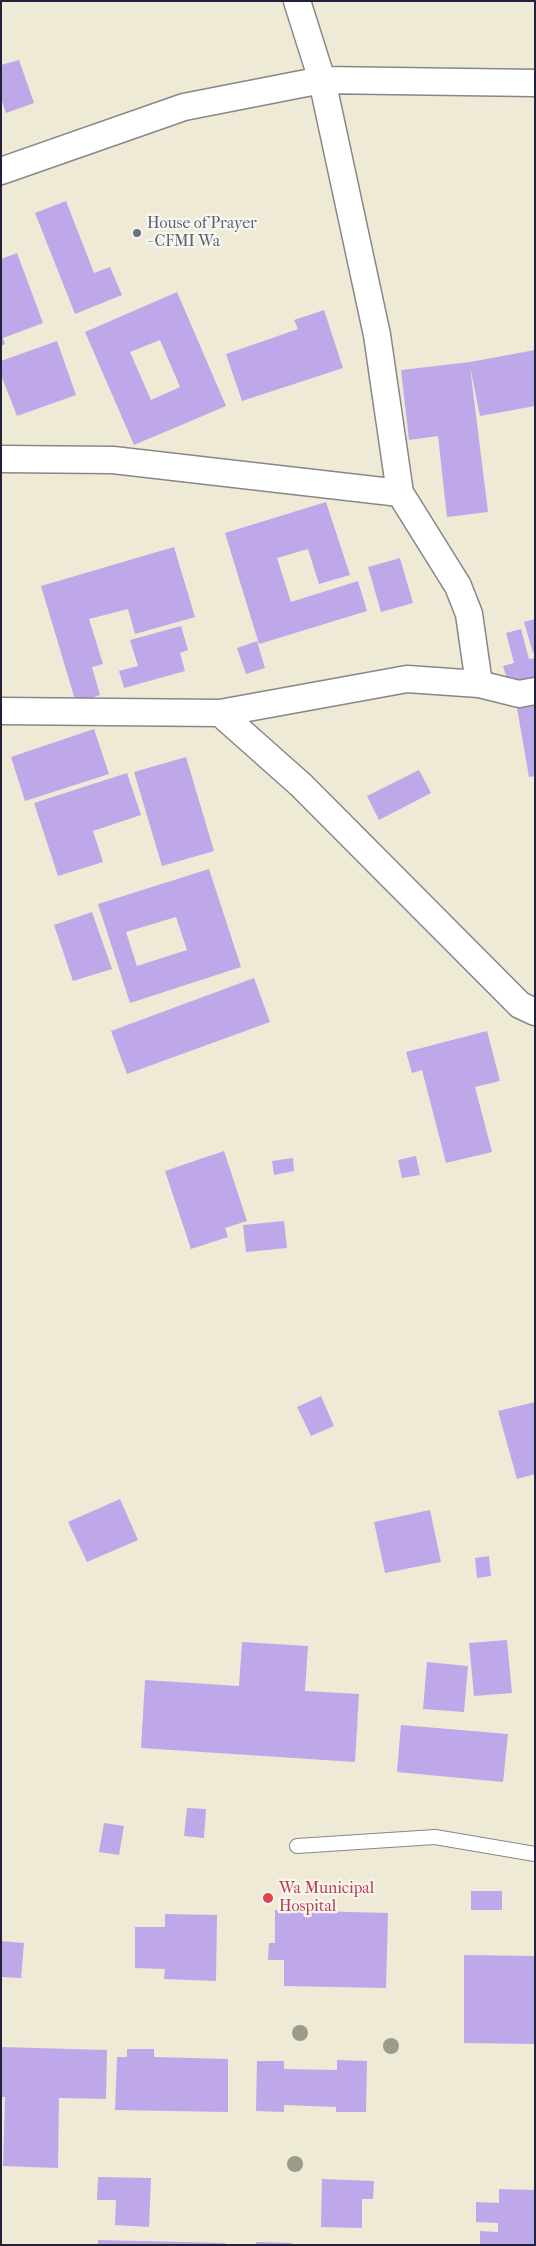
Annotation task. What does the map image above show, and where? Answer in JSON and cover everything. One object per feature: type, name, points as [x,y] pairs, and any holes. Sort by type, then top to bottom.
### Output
[{"type":"street","points":[[297,1],[322,80],[377,336],[400,493],[458,586],[469,614],[479,684]]},
{"type":"street","points":[[1,171],[184,107],[322,80],[535,83]]},
{"type":"street","points":[[1,459],[113,460],[400,493]]},
{"type":"street","points":[[1,711],[220,713],[407,679],[479,684],[520,694],[535,692]]},
{"type":"street","points":[[220,713],[301,785],[520,1005],[535,1012]]},
{"type":"lane","points":[[298,1846],[435,1837],[535,1854]]},
{"type":"building","points":[[19,60],[34,103],[6,113],[1,98],[1,65]]},
{"type":"building","points":[[66,201],[94,273],[110,267],[122,295],[75,314],[35,213]]},
{"type":"building","points":[[17,253],[43,323],[3,338],[5,344],[1,346],[1,259]]},
{"type":"building","points":[[177,292],[226,406],[134,445],[85,332]],"holes":[[[160,340],[180,387],[151,400],[130,352]]]},
{"type":"building","points":[[324,310],[343,368],[242,401],[226,354],[298,329],[294,320]]},
{"type":"building","points":[[57,341],[76,395],[17,416],[1,375],[1,361]]},
{"type":"building","points":[[535,350],[535,406],[480,416],[470,367],[488,512],[447,517],[438,436],[409,440],[401,370],[470,362]]},
{"type":"building","points":[[326,502],[350,575],[319,584],[308,549],[277,558],[291,602],[358,581],[367,611],[259,644],[225,533]]},
{"type":"building","points":[[174,547],[195,617],[135,634],[128,609],[89,619],[103,664],[92,667],[100,695],[76,703],[41,586]]},
{"type":"building","points":[[400,558],[413,603],[381,612],[368,567]]},
{"type":"building","points":[[535,619],[535,652],[533,653],[524,622]]},
{"type":"building","points":[[181,626],[188,650],[180,653],[185,671],[124,688],[119,671],[138,666],[130,640]]},
{"type":"building","points":[[521,629],[529,659],[535,658],[535,677],[509,684],[503,666],[514,663],[506,633]]},
{"type":"building","points":[[257,641],[265,668],[246,674],[237,648]]},
{"type":"building","points":[[535,705],[535,776],[529,777],[517,708]]},
{"type":"building","points":[[94,729],[109,774],[25,801],[11,757]]},
{"type":"building","points":[[186,757],[214,851],[162,866],[134,772]]},
{"type":"building","points":[[419,770],[431,793],[379,820],[367,796]]},
{"type":"building","points":[[127,773],[141,815],[93,831],[103,862],[58,876],[34,803]]},
{"type":"building","points":[[209,869],[241,967],[130,1003],[98,904]],"holes":[[[176,917],[187,950],[137,966],[126,932]]]},
{"type":"building","points":[[92,912],[112,969],[73,981],[54,925]]},
{"type":"building","points":[[254,978],[270,1022],[127,1074],[111,1031]]},
{"type":"building","points":[[487,1031],[500,1081],[475,1087],[492,1152],[446,1163],[422,1070],[412,1073],[406,1052]]},
{"type":"building","points":[[224,1151],[247,1221],[225,1228],[228,1237],[191,1249],[165,1171]]},
{"type":"building","points":[[416,1156],[420,1175],[402,1178],[398,1160]]},
{"type":"building","points":[[293,1158],[294,1171],[274,1175],[272,1161]]},
{"type":"building","points":[[284,1221],[287,1248],[246,1252],[243,1225]]},
{"type":"building","points":[[321,1396],[334,1426],[311,1436],[297,1407]]},
{"type":"building","points":[[535,1402],[535,1474],[517,1479],[498,1411]]},
{"type":"building","points":[[120,1499],[138,1540],[87,1562],[68,1522]]},
{"type":"building","points":[[430,1510],[441,1562],[385,1573],[374,1522]]},
{"type":"building","points":[[489,1556],[491,1576],[477,1578],[475,1558]]},
{"type":"building","points":[[507,1640],[512,1693],[474,1696],[469,1643]]},
{"type":"building","points":[[242,1642],[308,1646],[305,1691],[359,1694],[355,1762],[141,1748],[145,1680],[239,1686]]},
{"type":"building","points":[[427,1662],[468,1666],[464,1712],[423,1709]]},
{"type":"building","points":[[401,1725],[508,1734],[503,1782],[397,1772]]},
{"type":"building","points":[[187,1808],[206,1809],[204,1838],[184,1836]]},
{"type":"building","points":[[104,1823],[124,1826],[119,1855],[99,1852]]},
{"type":"building","points":[[471,1891],[502,1891],[502,1910],[471,1910]]},
{"type":"building","points":[[275,1910],[388,1913],[386,1988],[284,1986],[284,1960],[268,1960],[269,1943],[275,1943]]},
{"type":"building","points":[[165,1914],[217,1915],[216,1981],[164,1979],[165,1969],[135,1968],[135,1927],[165,1927]]},
{"type":"building","points":[[1,1941],[24,1943],[21,1978],[1,1977]]},
{"type":"building","points":[[464,1955],[535,1956],[535,2044],[464,2043]]},
{"type":"building","points":[[1,2047],[107,2050],[106,2099],[59,2098],[58,2168],[3,2166],[5,2097],[1,2097]]},
{"type":"building","points":[[127,2049],[154,2049],[154,2057],[228,2059],[228,2112],[115,2110],[117,2057],[127,2057]]},
{"type":"building","points":[[337,2060],[367,2061],[366,2112],[336,2112],[336,2107],[284,2105],[284,2112],[256,2111],[257,2061],[284,2061],[284,2069],[337,2070]]},
{"type":"building","points":[[98,2177],[151,2178],[149,2227],[115,2225],[116,2200],[97,2200]]},
{"type":"building","points":[[322,2179],[374,2181],[373,2199],[362,2199],[362,2228],[321,2227]]},
{"type":"building","points":[[499,2189],[535,2190],[535,2245],[480,2245],[480,2231],[498,2232],[498,2223],[476,2222],[476,2202],[499,2203]]},
{"type":"building","points":[[98,2240],[225,2243],[225,2245],[98,2245]]},
{"type":"building","points":[[256,2242],[292,2243],[292,2245],[256,2245]]},
{"type":"place","name":"House of Prayer - CFMI Wa","points":[[137,233]]},
{"type":"place","name":"Wa Municipal Hospital","points":[[268,1898]]}]
